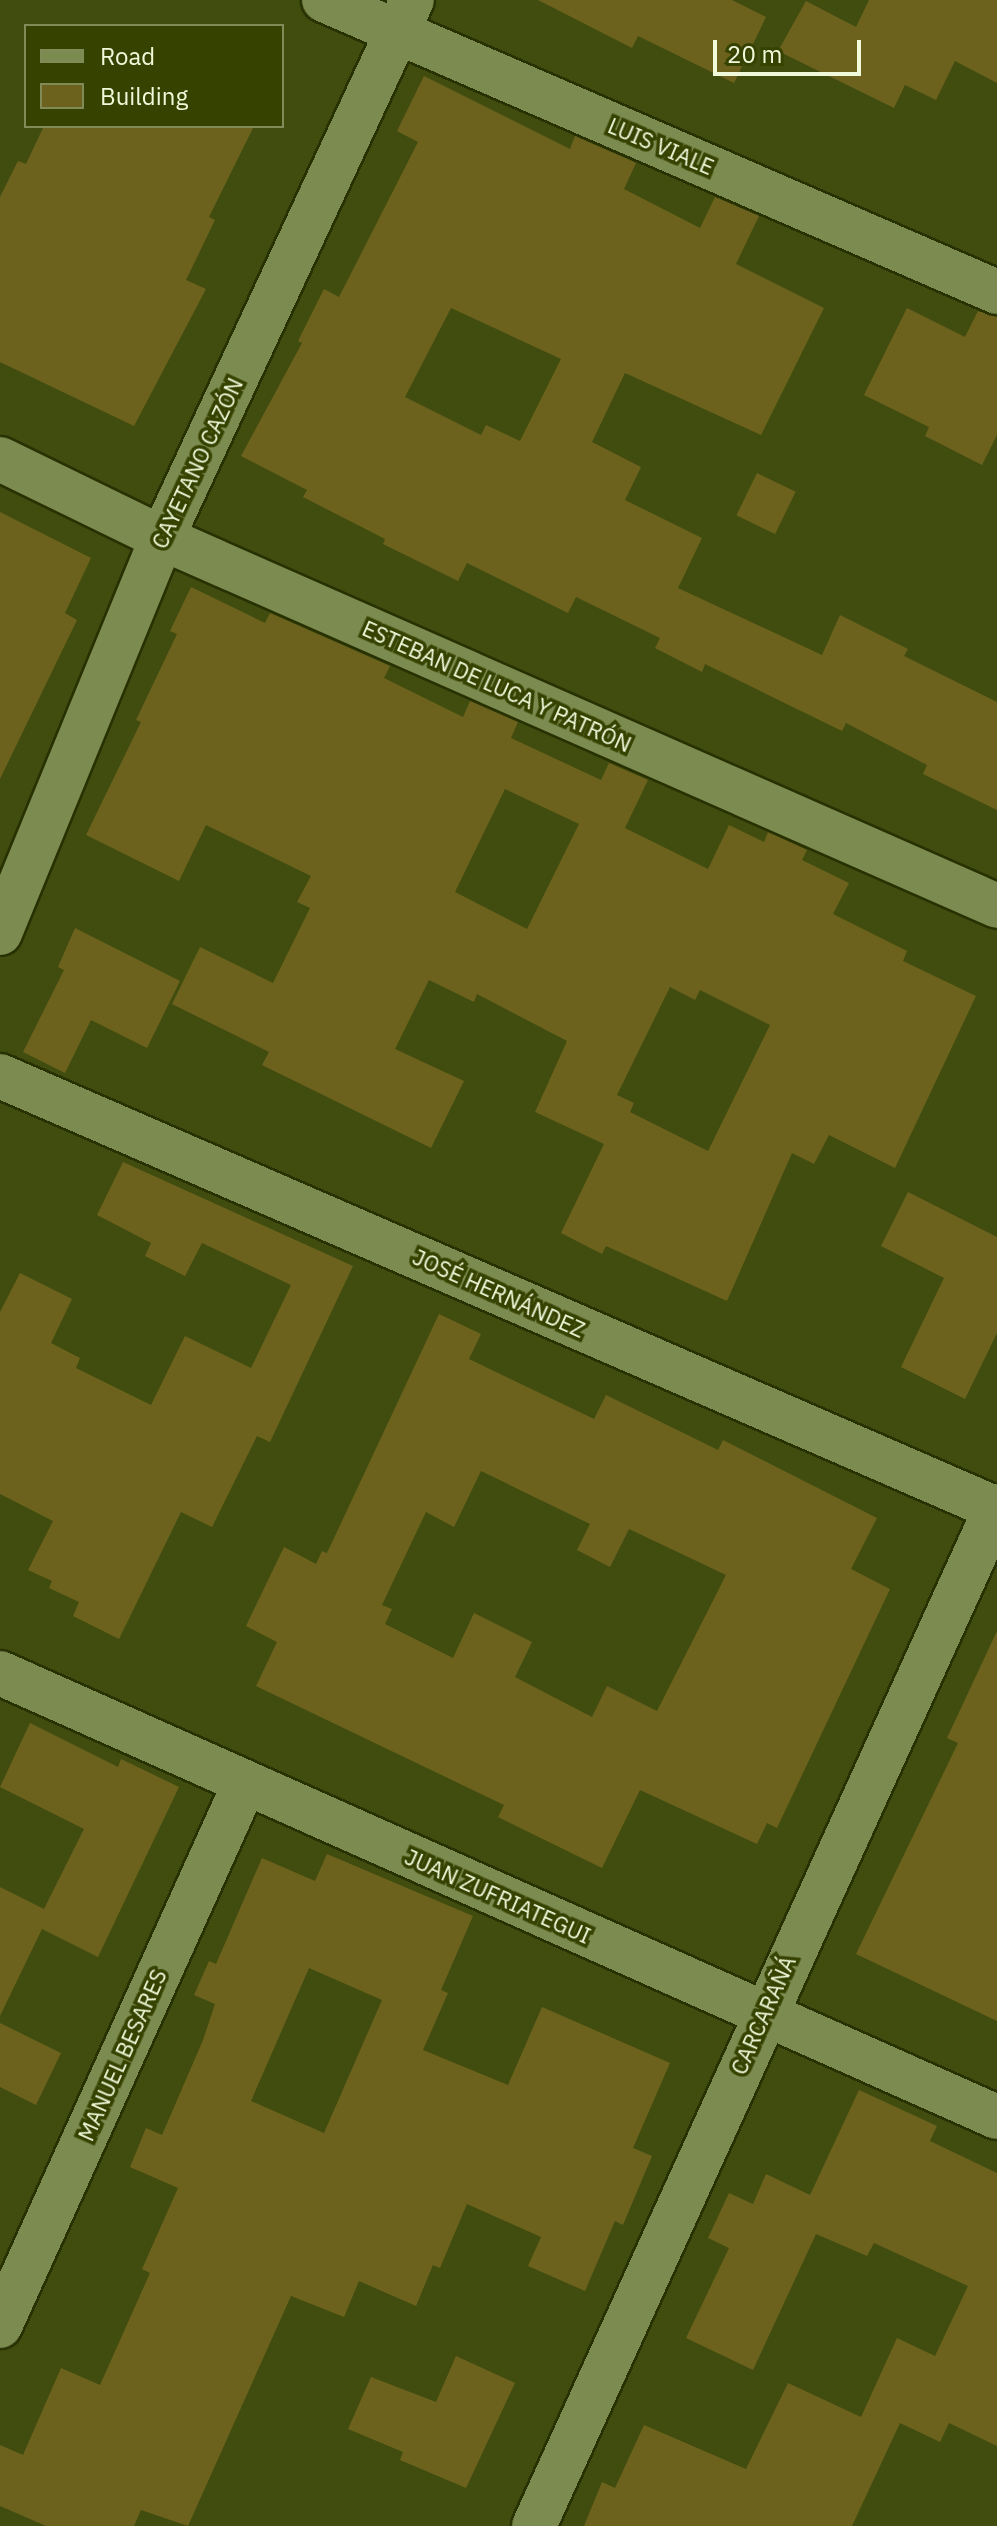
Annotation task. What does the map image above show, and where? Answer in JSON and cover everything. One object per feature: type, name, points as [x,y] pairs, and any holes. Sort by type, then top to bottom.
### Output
[{"type":"street","name":"LUIS VIALE","points":[[324,0],[404,16],[997,292]]},
{"type":"street","name":"CAYETANO CAZÓN","points":[[0,933],[162,538],[404,16]]},
{"type":"street","name":"ESTEBAN DE LUCA Y PATRÓN","points":[[0,459],[162,538],[997,906]]},
{"type":"street","name":"JOSÉ HERNÁNDEZ","points":[[0,1076],[997,1508]]},
{"type":"street","name":"CARCARAÑÁ","points":[[534,2526],[763,2014],[997,1508]]},
{"type":"street","name":"JUAN ZUFRIATEGUI","points":[[0,1673],[997,2117]]},
{"type":"street","name":"MANUEL BESARES","points":[[0,2326],[245,1783]]},
{"type":"building","points":[[538,0],[732,0],[766,17],[734,83],[638,36],[632,48]]},
{"type":"building","points":[[869,0],[997,0],[997,83],[955,61],[936,100],[905,85],[894,108],[778,51],[806,1],[856,27]]},
{"type":"building","points":[[424,76],[570,149],[575,136],[636,163],[624,189],[700,228],[715,197],[759,216],[736,264],[824,308],[761,435],[625,373],[592,442],[641,467],[625,500],[702,538],[678,588],[822,655],[840,615],[908,649],[904,656],[997,702],[997,810],[923,774],[927,765],[846,723],[842,731],[705,664],[702,672],[655,648],[660,638],[576,597],[568,613],[467,563],[458,581],[383,544],[385,539],[303,497],[307,490],[241,456],[302,343],[298,341],[324,289],[339,297],[418,142],[397,131]],"holes":[[[451,308],[561,359],[520,441],[486,425],[481,435],[405,397]]]},
{"type":"building","points":[[43,128],[253,128],[209,217],[215,220],[186,280],[206,289],[134,426],[0,362],[0,197],[18,161],[26,164]]},
{"type":"building","points":[[907,308],[965,337],[978,311],[997,317],[997,435],[982,465],[925,436],[929,427],[864,395]]},
{"type":"building","points":[[757,473],[796,492],[775,534],[736,515]]},
{"type":"building","points":[[0,512],[91,558],[65,613],[77,620],[0,779]]},
{"type":"building","points":[[191,587],[265,623],[270,613],[390,666],[384,678],[463,717],[470,701],[518,722],[511,738],[601,780],[609,763],[648,780],[625,828],[708,869],[729,825],[764,842],[768,832],[807,850],[802,860],[849,883],[833,914],[907,951],[903,961],[976,996],[895,1168],[829,1135],[814,1164],[792,1153],[727,1301],[606,1246],[602,1254],[561,1233],[604,1144],[535,1112],[567,1041],[477,994],[474,1002],[429,980],[395,1049],[464,1081],[431,1148],[262,1065],[269,1052],[172,1004],[200,947],[273,983],[310,908],[297,902],[311,876],[206,825],[179,881],[86,835],[141,722],[136,720],[177,634],[170,631]],"holes":[[[505,789],[579,824],[527,929],[455,892]],[[670,987],[695,1000],[700,990],[770,1025],[708,1151],[630,1112],[634,1103],[617,1095]]]},
{"type":"building","points":[[75,928],[180,981],[147,1048],[91,1020],[65,1073],[23,1052],[64,970],[58,967]]},
{"type":"building","points":[[123,1162],[353,1266],[270,1442],[257,1436],[212,1527],[181,1512],[119,1639],[73,1616],[79,1602],[49,1588],[52,1581],[28,1570],[53,1521],[0,1494],[0,1312],[20,1273],[72,1299],[51,1343],[80,1358],[76,1368],[151,1405],[185,1336],[251,1368],[291,1285],[202,1243],[185,1276],[145,1256],[151,1243],[97,1215]]},
{"type":"building","points":[[908,1192],[997,1237],[997,1333],[965,1399],[901,1367],[944,1278],[881,1246]]},
{"type":"building","points":[[439,1314],[481,1334],[469,1359],[594,1419],[606,1395],[718,1450],[723,1440],[877,1518],[851,1569],[890,1589],[777,1828],[767,1823],[757,1844],[640,1790],[602,1868],[498,1817],[504,1805],[256,1686],[277,1642],[246,1626],[284,1547],[316,1564],[322,1551],[327,1553]],"holes":[[[481,1471],[590,1524],[577,1550],[610,1567],[629,1529],[726,1575],[657,1711],[607,1686],[592,1717],[515,1677],[532,1642],[474,1613],[453,1658],[385,1624],[392,1609],[382,1605],[426,1512],[454,1527]]]},
{"type":"building","points":[[997,1631],[997,2021],[856,1954],[958,1743],[947,1738]]},
{"type":"building","points":[[30,1723],[118,1767],[121,1759],[179,1787],[98,1957],[42,1929],[0,2016],[0,1887],[44,1909],[84,1829],[0,1787]]},
{"type":"building","points":[[327,1854],[473,1916],[441,1990],[448,1993],[423,2050],[508,2085],[542,2007],[670,2063],[633,2148],[652,2156],[623,2225],[615,2221],[585,2291],[528,2266],[541,2237],[467,2204],[440,2268],[433,2265],[416,2306],[359,2281],[344,2317],[291,2296],[188,2526],[141,2510],[134,2526],[46,2526],[0,2506],[0,2445],[23,2455],[61,2368],[100,2385],[150,2273],[142,2269],[178,2188],[130,2167],[146,2128],[162,2135],[203,2040],[215,2004],[194,1995],[209,1961],[216,1964],[262,1858],[315,1881]],"holes":[[[309,1968],[382,2000],[324,2133],[251,2101]]]},
{"type":"building","points":[[0,2023],[61,2053],[36,2105],[0,2087]]},
{"type":"building","points":[[859,2090],[937,2126],[930,2141],[997,2173],[997,2446],[949,2423],[940,2442],[900,2423],[852,2526],[584,2526],[602,2482],[615,2488],[644,2425],[746,2469],[788,2383],[861,2417],[897,2338],[935,2356],[968,2286],[874,2243],[867,2256],[816,2234],[753,2370],[686,2338],[729,2248],[708,2238],[729,2193],[753,2204],[766,2174],[810,2195]]},
{"type":"building","points":[[456,2356],[515,2383],[466,2488],[400,2460],[403,2452],[348,2429],[371,2377],[436,2402]]}]
